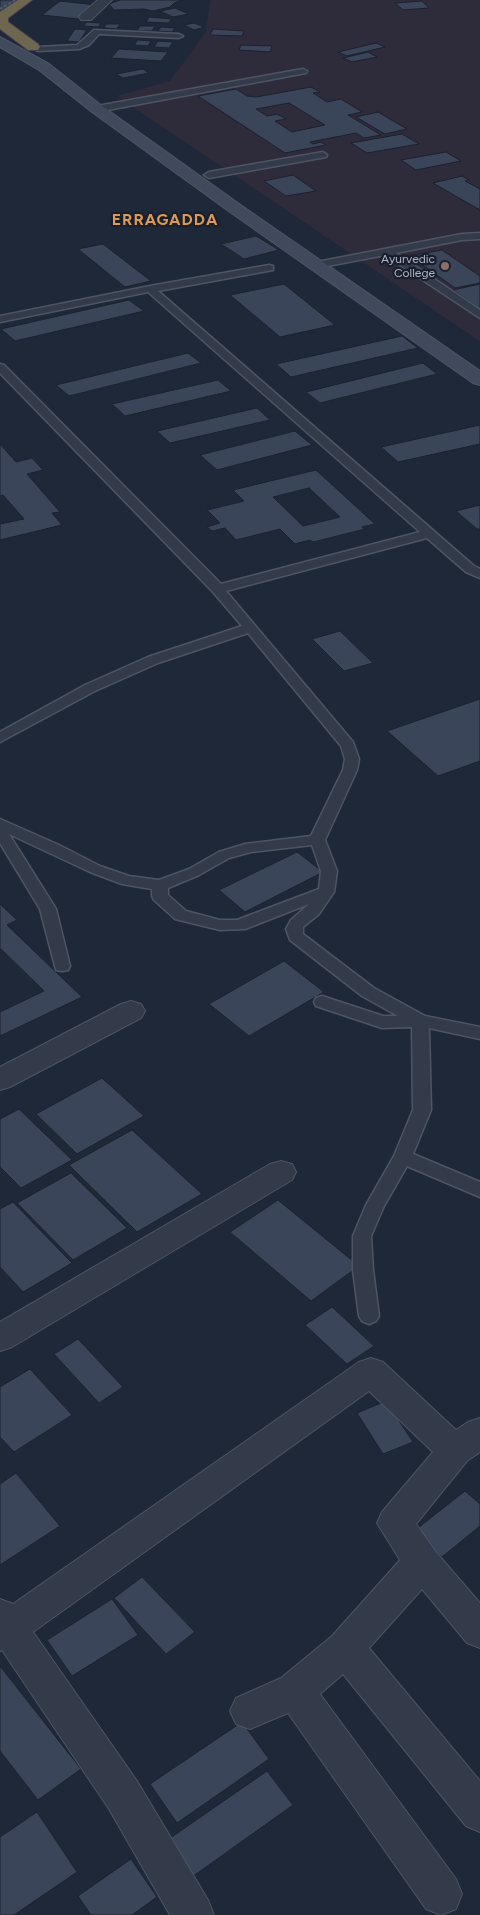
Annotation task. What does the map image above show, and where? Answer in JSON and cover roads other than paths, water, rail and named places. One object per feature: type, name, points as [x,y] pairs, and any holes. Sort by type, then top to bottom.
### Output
[{"type":"highway","points":[[1,21],[26,0]]},
{"type":"highway","points":[[0,49],[33,51]]},
{"type":"main road","points":[[1,21],[97,109],[236,209],[480,379]]},
{"type":"main road","points":[[0,41],[58,61],[114,106],[249,205],[440,332]]},
{"type":"street","points":[[86,17],[106,0]]},
{"type":"street","points":[[0,1080],[131,1010]]},
{"type":"street","points":[[0,1338],[281,1172]]},
{"type":"street","points":[[193,1915],[122,1796],[3,1626],[371,1372],[467,1442],[395,1523],[422,1562],[480,1631]]},
{"type":"street","points":[[250,1711],[295,1691],[345,1648],[422,1562]]},
{"type":"street","points":[[345,1648],[480,1812]]},
{"type":"street","points":[[295,1691],[441,1894]]},
{"type":"lane","points":[[33,51],[79,47],[97,32],[179,36]]},
{"type":"lane","points":[[97,109],[303,71]]},
{"type":"lane","points":[[209,175],[323,155]]},
{"type":"lane","points":[[317,265],[462,237],[480,236]]},
{"type":"lane","points":[[388,252],[480,315]]},
{"type":"lane","points":[[0,319],[150,288],[269,268]]},
{"type":"lane","points":[[150,288],[470,568],[480,574]]},
{"type":"lane","points":[[0,367],[218,589],[348,745],[352,759],[350,770],[317,840],[329,871],[326,892],[313,910],[294,929],[296,936],[368,992],[420,1021]]},
{"type":"lane","points":[[218,589],[430,533]]},
{"type":"lane","points":[[0,738],[99,684],[153,660],[250,628]]},
{"type":"lane","points":[[0,824],[95,869],[127,881],[160,884],[194,872],[224,855],[250,847],[317,840]]},
{"type":"lane","points":[[0,831],[48,909],[62,966]]},
{"type":"lane","points":[[160,884],[160,896],[168,906],[181,915],[220,926],[239,925],[326,892]]},
{"type":"lane","points":[[322,1002],[382,1022],[420,1021],[480,1033]]},
{"type":"lane","points":[[369,1316],[363,1270],[362,1236],[375,1205],[404,1158],[422,1110],[420,1021]]},
{"type":"lane","points":[[404,1158],[480,1190]]},
{"type":"railway","points":[[0,9],[15,0]]},
{"type":"place","name":"Ayurvedic College","points":[[445,266]]},
{"type":"district","name":"ERRAGADDA","points":[[165,220]]}]
